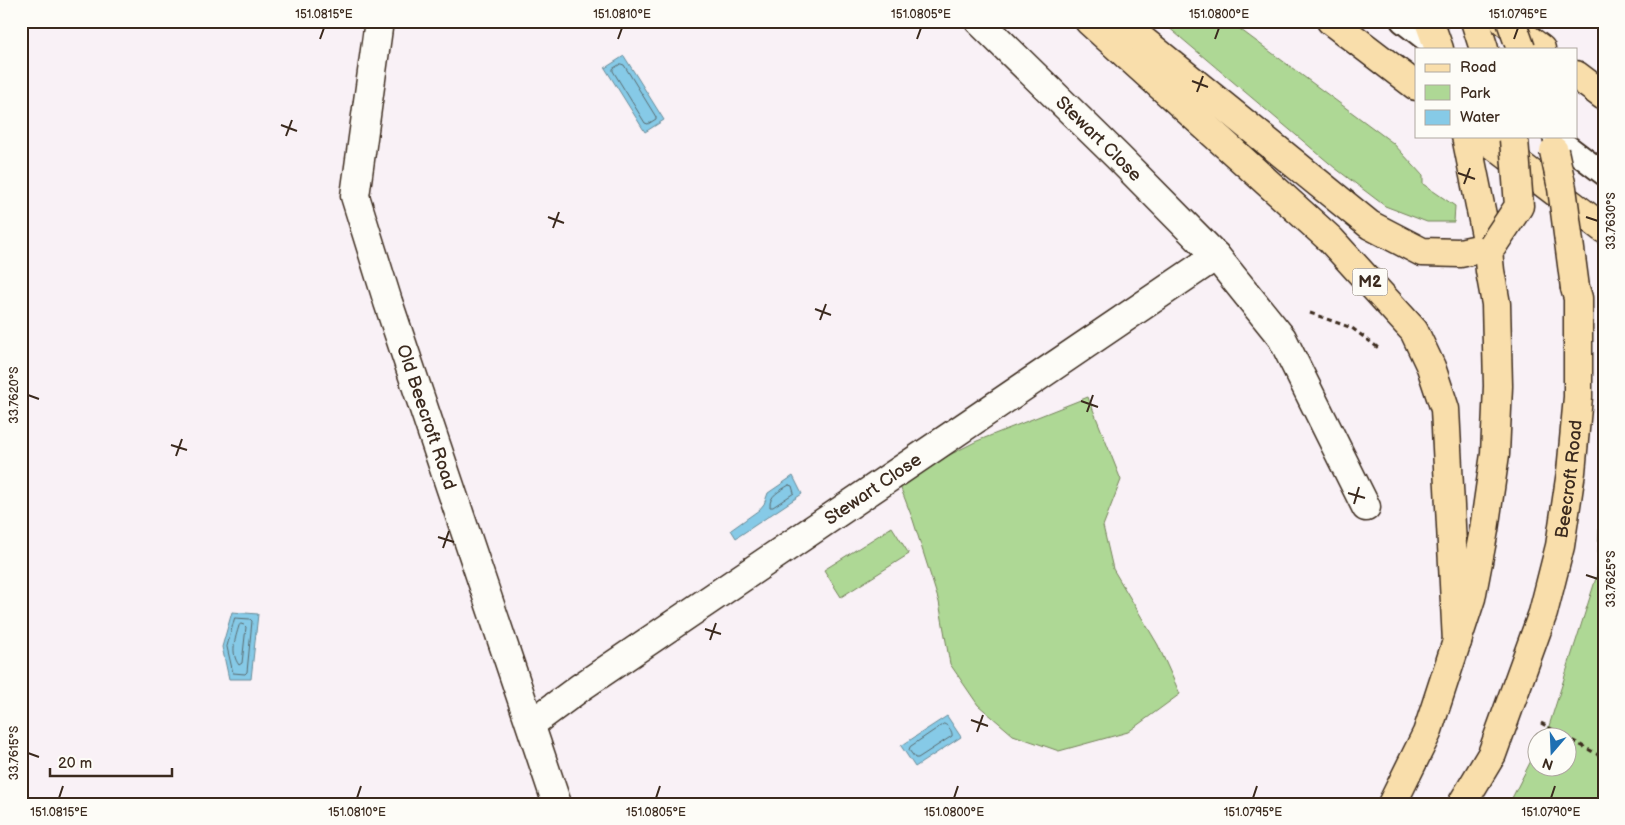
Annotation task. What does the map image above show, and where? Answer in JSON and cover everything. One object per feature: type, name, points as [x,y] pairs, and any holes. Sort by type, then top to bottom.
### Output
[{"type":"main road","name":"M2","points":[[1090,21],[1331,240],[1414,331],[1431,367],[1445,409],[1457,642]]},
{"type":"main road","points":[[1119,21],[1370,225],[1422,252],[1460,253],[1490,244],[1519,206],[1513,138]]},
{"type":"main road","points":[[1331,21],[1415,85]]},
{"type":"main road","points":[[1429,21],[1439,48]]},
{"type":"main road","points":[[1475,21],[1484,48]]},
{"type":"main road","points":[[1504,21],[1540,48]]},
{"type":"main road","points":[[1511,21],[1521,48]]},
{"type":"main road","points":[[1578,76],[1604,96]]},
{"type":"main road","points":[[1392,804],[1427,733],[1471,598],[1484,530],[1495,454],[1498,386],[1496,304],[1490,270],[1490,244],[1466,138]]},
{"type":"main road","points":[[1485,138],[1604,229]]},
{"type":"main road","name":"Beecroft Road","points":[[1462,804],[1492,754],[1543,613],[1560,546],[1572,472],[1578,397],[1578,298],[1575,288],[1562,188],[1552,138]]},
{"type":"street","name":"Old Beecroft Road","points":[[379,21],[355,196],[391,311],[557,804]]},
{"type":"street","name":"Stewart Close","points":[[980,21],[1216,256],[1282,338],[1366,507]]},
{"type":"street","name":"Stewart Close","points":[[531,724],[581,687],[1216,256]]},
{"type":"lane","points":[[1402,21],[1438,48]]},
{"type":"lane","points":[[1555,138],[1604,174]]},
{"type":"path","points":[[1306,312],[1352,328],[1387,355]]},
{"type":"path","points":[[1536,720],[1604,758]]},
{"type":"green space","points":[[1161,21],[1229,21],[1393,143],[1423,176],[1423,184],[1455,206],[1454,222],[1427,222],[1385,206],[1335,168]]},
{"type":"green space","points":[[1088,397],[1121,480],[1103,526],[1113,569],[1158,645],[1180,694],[1128,732],[1059,751],[1013,735],[978,705],[950,664],[939,602],[913,520],[898,481],[977,441]]},
{"type":"green space","points":[[1604,427],[1604,804],[1509,804],[1528,767],[1528,778],[1578,778],[1578,728],[1548,728],[1597,575]]},
{"type":"green space","points":[[892,527],[909,554],[841,597],[824,570]]},
{"type":"water","points":[[624,56],[664,120],[645,132],[605,68]]},
{"type":"water","points":[[793,476],[802,494],[736,538],[731,530],[759,510],[764,504],[768,493]]},
{"type":"water","points":[[232,612],[258,614],[251,679],[229,679],[222,647]]},
{"type":"water","points":[[947,716],[961,737],[915,767],[901,746]]}]
